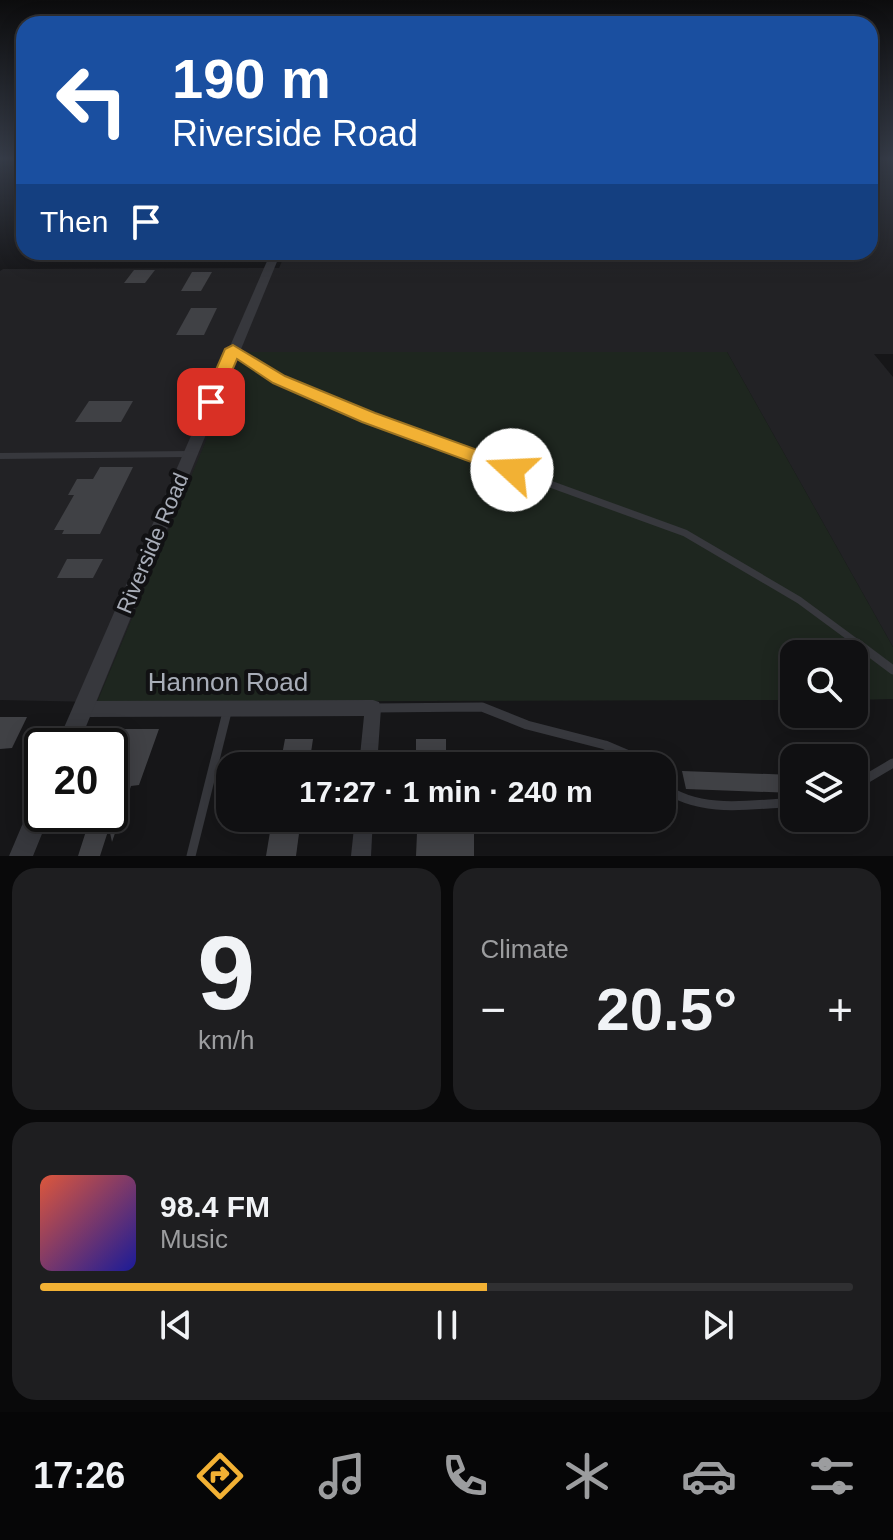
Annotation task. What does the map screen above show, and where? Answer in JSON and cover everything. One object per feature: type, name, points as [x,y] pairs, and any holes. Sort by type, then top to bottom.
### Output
[{"type":"street","name":"Riverside Road","points":[[74,728],[272,260]]},
{"type":"street","name":"Hannon Road","points":[[82,709],[373,708]]},
{"type":"street","points":[[369,752],[373,708]]},
{"type":"street","points":[[21,856],[31,832]]},
{"type":"street","points":[[361,856],[363,832]]},
{"type":"lane","points":[[233,349],[279,379],[368,418],[685,533],[799,600],[893,670]]},
{"type":"lane","points":[[0,456],[189,454]]},
{"type":"lane","points":[[373,708],[482,707],[527,725],[622,752]]},
{"type":"lane","points":[[191,856],[228,708]]},
{"type":"lane","points":[[868,778],[893,763]]},
{"type":"lane","points":[[676,794],[710,805],[780,802]]},
{"type":"shaded area","points":[[878,198],[893,198],[893,354],[874,354],[893,377],[893,647],[727,352],[244,352],[97,702],[0,700],[0,271],[279,268],[282,260],[878,260]]},
{"type":"shaded area","points":[[243,352],[727,352],[893,647],[893,699],[868,700],[868,640],[780,640],[780,700],[97,702]]},
{"type":"building","points":[[134,270],[155,270],[145,283],[124,283]]},
{"type":"building","points":[[192,272],[212,272],[201,291],[181,291]]},
{"type":"building","points":[[191,308],[217,308],[204,335],[176,335]]},
{"type":"building","points":[[89,401],[133,401],[121,422],[75,422]]},
{"type":"building","points":[[100,467],[133,467],[100,534],[62,534],[64,530],[54,530],[74,495],[68,495],[77,479],[93,479]]},
{"type":"building","points":[[67,559],[103,559],[93,578],[57,578]]},
{"type":"building","points":[[0,717],[27,717],[12,748],[0,749]]},
{"type":"building","points":[[128,729],[159,729],[139,785],[131,786],[128,795]]},
{"type":"building","points":[[285,739],[313,739],[311,752],[283,752]]},
{"type":"building","points":[[416,739],[446,739],[446,752],[416,752]]},
{"type":"building","points":[[682,771],[780,774],[780,792],[686,789]]},
{"type":"building","points":[[86,832],[108,832],[100,856],[78,856]]},
{"type":"building","points":[[270,832],[299,832],[296,856],[266,856]]},
{"type":"building","points":[[417,833],[474,834],[474,856],[416,856]]},
{"type":"route","points":[[211,402],[233,349],[279,379],[368,418],[512,470]]}]
